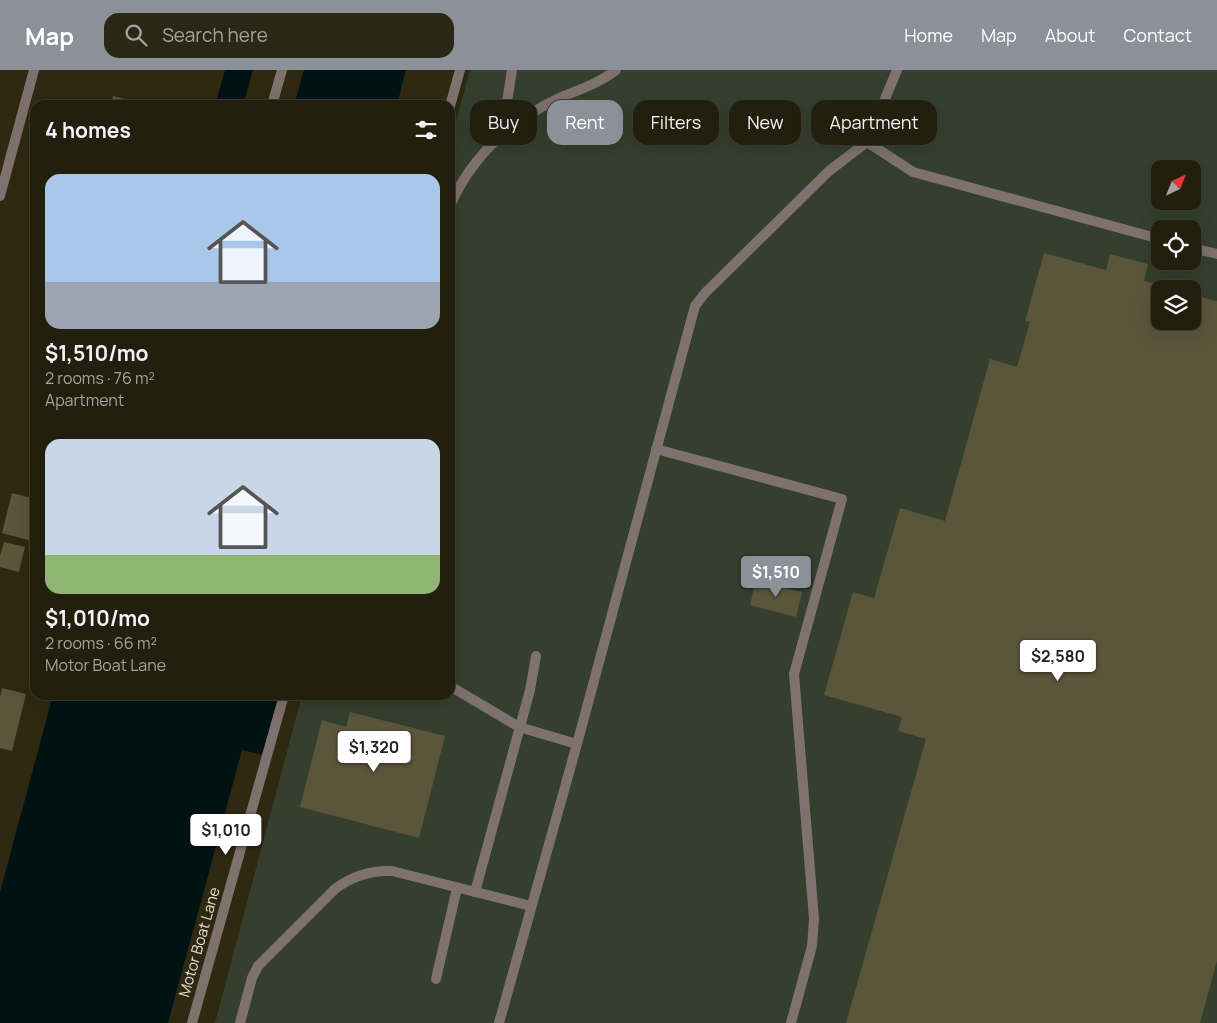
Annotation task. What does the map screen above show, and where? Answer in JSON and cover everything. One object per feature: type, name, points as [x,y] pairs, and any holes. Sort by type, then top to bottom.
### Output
[{"type":"street","points":[[0,196],[34,70]]},
{"type":"street","points":[[273,100],[282,70]]},
{"type":"street","points":[[452,100],[460,70]]},
{"type":"street","points":[[507,100],[512,70]]},
{"type":"street","points":[[537,110],[592,85],[616,70]]},
{"type":"street","points":[[885,100],[897,70]]},
{"type":"street","points":[[455,197],[467,174],[492,145]]},
{"type":"street","points":[[499,1023],[577,744],[695,306],[705,293],[829,171],[864,145]]},
{"type":"street","points":[[873,145],[914,172],[1151,237]]},
{"type":"street","points":[[1201,250],[1217,254]]},
{"type":"street","points":[[656,449],[842,499],[794,674],[814,934],[791,1023]]},
{"type":"street","points":[[475,892],[530,690],[536,656]]},
{"type":"street","points":[[455,689],[519,727],[577,744]]},
{"type":"street","name":"Motor Boat Lane","points":[[192,1023],[283,700]]},
{"type":"street","points":[[240,1023],[252,978],[258,966],[335,889],[345,881],[362,874],[380,870],[392,871],[531,906]]},
{"type":"street","points":[[436,979],[457,888]]},
{"type":"green space","points":[[470,70],[1217,70],[1217,1023],[215,1023],[301,700],[455,700],[455,126]]},
{"type":"shaded area","points":[[225,70],[253,70],[244,100],[216,100]]},
{"type":"shaded area","points":[[304,70],[406,70],[398,100],[295,100]]},
{"type":"shaded area","points":[[52,700],[279,700],[264,755],[242,750],[168,1023],[0,1023],[0,892]]},
{"type":"building","points":[[113,96],[129,100],[112,100]]},
{"type":"building","points":[[1044,253],[1106,270],[1110,254],[1148,264],[1144,281],[1151,283],[1151,330],[1201,330],[1201,297],[1217,301],[1217,961],[1200,1023],[846,1023],[926,739],[898,731],[902,717],[824,695],[853,592],[874,598],[900,508],[945,521],[990,359],[1017,367],[1030,322],[1025,321]]},
{"type":"building","points":[[12,493],[30,498],[30,541],[2,533]]},
{"type":"building","points":[[4,542],[25,547],[19,572],[0,567],[0,556]]},
{"type":"building","points":[[756,580],[802,592],[796,617],[750,605]]},
{"type":"building","points":[[2,688],[26,694],[12,751],[0,748],[0,697]]},
{"type":"building","points":[[350,712],[445,736],[419,838],[300,807],[322,720],[346,727]]}]
